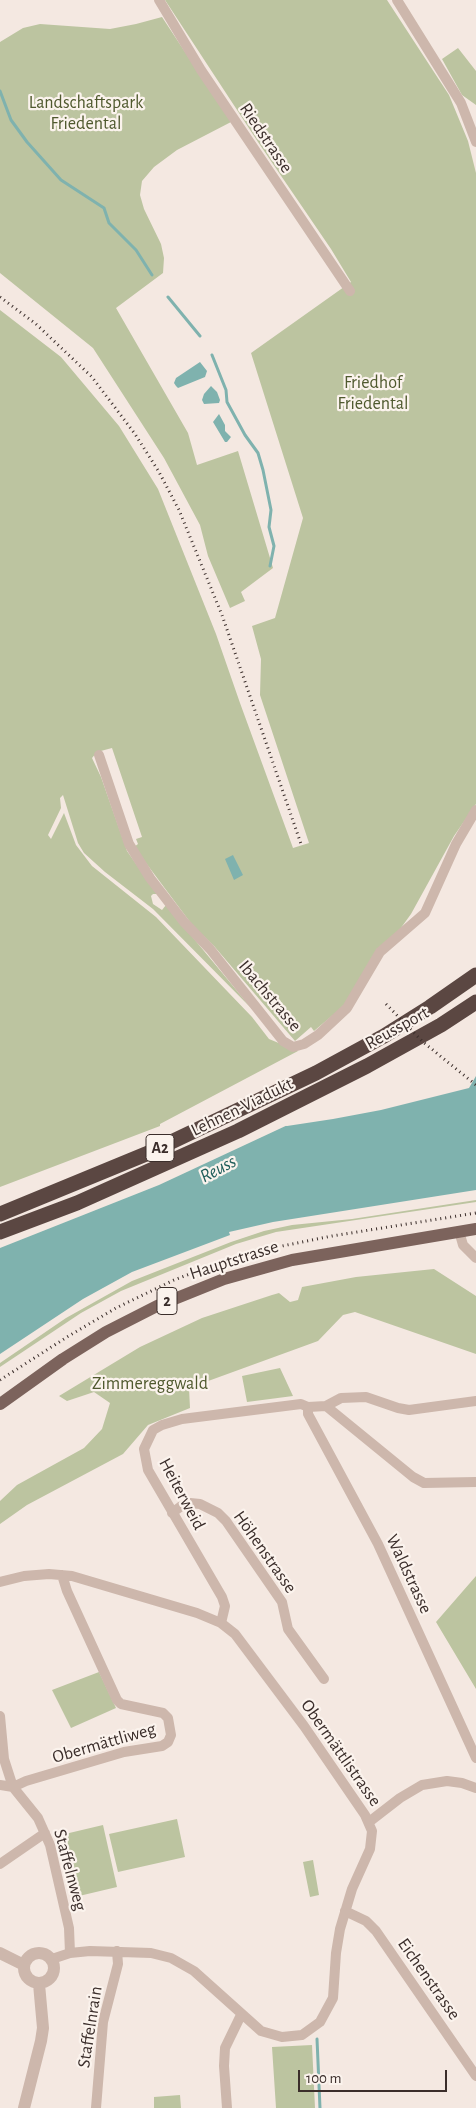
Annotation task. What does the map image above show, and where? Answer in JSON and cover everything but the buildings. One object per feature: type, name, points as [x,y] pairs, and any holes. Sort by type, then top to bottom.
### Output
[{"type":"highway","name":"A2","points":[[0,1214],[138,1158],[219,1121],[324,1069],[430,1008],[476,975]]},
{"type":"highway","name":"Reussport","points":[[334,1083],[441,1025],[476,1002]]},
{"type":"highway","name":"Lehnen-Viadukt","points":[[0,1232],[77,1203],[152,1171],[334,1083]]},
{"type":"main road","name":"Hauptstrasse","points":[[0,1404],[63,1359],[106,1332],[157,1306],[204,1286],[244,1272],[292,1260],[476,1229]]},
{"type":"street","name":"Riedstrasse","points":[[159,0],[201,70],[350,291]]},
{"type":"street","points":[[397,0],[461,104],[476,142]]},
{"type":"street","name":"Ibachstrasse","points":[[100,755],[129,844],[150,878],[278,1036],[286,1044],[293,1047],[304,1044],[318,1035],[347,1008],[380,952],[425,912],[456,844],[476,810]]},
{"type":"street","points":[[459,1231],[462,1245],[476,1258]]},
{"type":"street","name":"Heiterweid","points":[[221,1623],[225,1606],[222,1597],[148,1470],[144,1456],[146,1442],[153,1430],[182,1419],[301,1404],[326,1406],[341,1398],[366,1397],[410,1410],[476,1401]]},
{"type":"street","name":"Waldstrasse","points":[[308,1406],[308,1414],[378,1544],[476,1758]]},
{"type":"street","points":[[326,1406],[413,1477],[424,1483],[476,1482]]},
{"type":"street","name":"Höhenstrasse","points":[[172,1513],[190,1503],[200,1504],[218,1513],[226,1520],[282,1602],[285,1608],[288,1629],[324,1679]]},
{"type":"street","name":"Obermättlistrasse","points":[[0,1582],[24,1576],[62,1575],[88,1580],[205,1616],[221,1623],[236,1634],[304,1726],[369,1822],[372,1831],[370,1849],[352,1888],[345,1911],[336,1953],[333,1998],[320,2022],[302,2035],[282,2038],[262,2031],[241,2015],[194,1971],[172,1958],[151,1953],[90,1951],[70,1953],[52,1959]]},
{"type":"street","name":"Obermättliweg","points":[[13,1787],[26,1781],[124,1752],[162,1746],[168,1742],[171,1735],[168,1718],[163,1713],[121,1704],[117,1700],[67,1591],[62,1575]]},
{"type":"street","name":"Staffelnweg","points":[[0,1716],[4,1759],[13,1787],[29,1806],[50,1845],[70,1928],[70,1953]]},
{"type":"street","points":[[369,1822],[400,1798],[422,1785],[447,1781],[462,1783],[476,1788]]},
{"type":"street","points":[[0,1785],[13,1787]]},
{"type":"street","points":[[0,1864],[45,1833]]},
{"type":"street","name":"Eichenstrasse","points":[[345,1911],[366,1921],[376,1932],[476,2076]]},
{"type":"street","name":"Staffelnrain","points":[[96,2108],[103,2022],[118,1964],[117,1951]]},
{"type":"street","points":[[0,1953],[24,1964]]},
{"type":"street","points":[[36,1953],[47,1955],[52,1959],[54,1964],[53,1976],[45,1983],[33,1983],[25,1976],[24,1964],[31,1955],[36,1953]]},
{"type":"street","points":[[24,2108],[43,2028],[39,1984]]},
{"type":"street","points":[[227,2108],[224,2066],[225,2048],[241,2015]]},
{"type":"green space","name":"Friedhof Friedental","points":[[165,0],[387,0],[449,95],[468,141],[476,173],[476,804],[454,836],[411,914],[346,1004],[314,1031],[311,1027],[295,1041],[214,946],[193,926],[134,847],[138,844],[136,839],[142,837],[112,748],[97,752],[92,758],[101,777],[127,851],[157,894],[151,896],[153,904],[162,910],[166,905],[252,1009],[153,909],[105,872],[84,853],[78,843],[63,795],[60,798],[61,808],[48,835],[51,839],[64,813],[76,845],[92,866],[156,917],[252,1017],[269,1039],[298,1051],[160,1124],[160,1126],[0,1187],[0,310],[61,357],[119,426],[158,489],[216,634],[293,848],[309,843],[260,695],[261,659],[252,626],[275,618],[303,518],[251,353],[351,282]]},
{"type":"green space","name":"Landschaftspark Friedental","points":[[162,17],[231,122],[177,150],[154,167],[142,181],[140,195],[144,209],[161,244],[164,258],[163,273],[116,308],[188,433],[197,465],[238,451],[273,568],[241,592],[245,601],[230,608],[208,556],[200,525],[164,458],[93,348],[0,273],[0,42],[23,28],[40,24],[110,29]]},
{"type":"green space","points":[[458,48],[476,71],[476,105],[462,95],[442,59]]},
{"type":"green space","points":[[476,1200],[476,1202],[276,1232],[236,1244],[121,1291],[81,1313],[0,1367],[0,1363],[66,1318],[132,1281],[231,1242],[264,1231],[292,1225],[352,1219]]},
{"type":"green space","name":"Zimmereggwald","points":[[434,1269],[476,1296],[476,1354],[355,1312],[343,1315],[318,1341],[189,1388],[190,1408],[148,1425],[123,1454],[27,1505],[0,1524],[0,1501],[17,1485],[84,1448],[102,1429],[110,1403],[94,1392],[67,1401],[59,1396],[140,1347],[202,1318],[279,1293],[290,1302],[298,1300],[302,1287],[356,1277]]},
{"type":"green space","points":[[280,1368],[293,1396],[247,1402],[242,1376]]},
{"type":"green space","points":[[476,1576],[476,1689],[436,1622]]},
{"type":"green space","points":[[99,1672],[116,1708],[71,1728],[52,1690]]},
{"type":"green space","points":[[177,1819],[185,1857],[118,1872],[109,1834]]},
{"type":"green space","points":[[103,1825],[117,1887],[79,1896],[65,1834]]},
{"type":"green space","points":[[313,1860],[319,1895],[310,1897],[303,1862]]},
{"type":"green space","points":[[312,2045],[315,2108],[276,2108],[272,2047]]},
{"type":"green space","points":[[180,2095],[181,2108],[154,2108],[154,2097]]},
{"type":"water","points":[[200,362],[207,371],[205,377],[178,388],[174,383],[176,378]]},
{"type":"water","points":[[211,386],[217,392],[220,400],[219,403],[204,404],[202,400],[204,394]]},
{"type":"water","points":[[219,414],[225,425],[225,431],[231,437],[227,442],[225,442],[213,422]]},
{"type":"water","points":[[233,855],[243,875],[234,880],[225,859]]},
{"type":"water","name":"Reuss","points":[[476,1076],[476,1190],[273,1222],[229,1232],[230,1235],[132,1272],[83,1299],[0,1354],[0,1213],[247,1118],[287,1126],[333,1119],[381,1110],[469,1088]]},
{"type":"pier","points":[[247,1115],[287,1124],[292,1123],[159,1185],[0,1248],[0,1211],[113,1158]]},
{"type":"waterway","points":[[0,91],[11,120],[27,142],[61,180],[104,208],[109,223],[136,250],[152,275]]},
{"type":"waterway","points":[[168,297],[200,336]]},
{"type":"waterway","points":[[212,355],[226,390],[227,402],[245,435],[258,453],[263,470],[271,510],[269,527],[274,546],[270,566]]},
{"type":"waterway","points":[[317,2039],[320,2108]]},
{"type":"railway","points":[[0,297],[36,324],[92,377],[135,434],[159,472],[179,510],[222,615],[301,844]]},
{"type":"railway","points":[[386,1004],[423,1042],[476,1085]]},
{"type":"railway","points":[[0,1380],[116,1308],[174,1280],[224,1261],[277,1247],[332,1236],[476,1213]]}]
